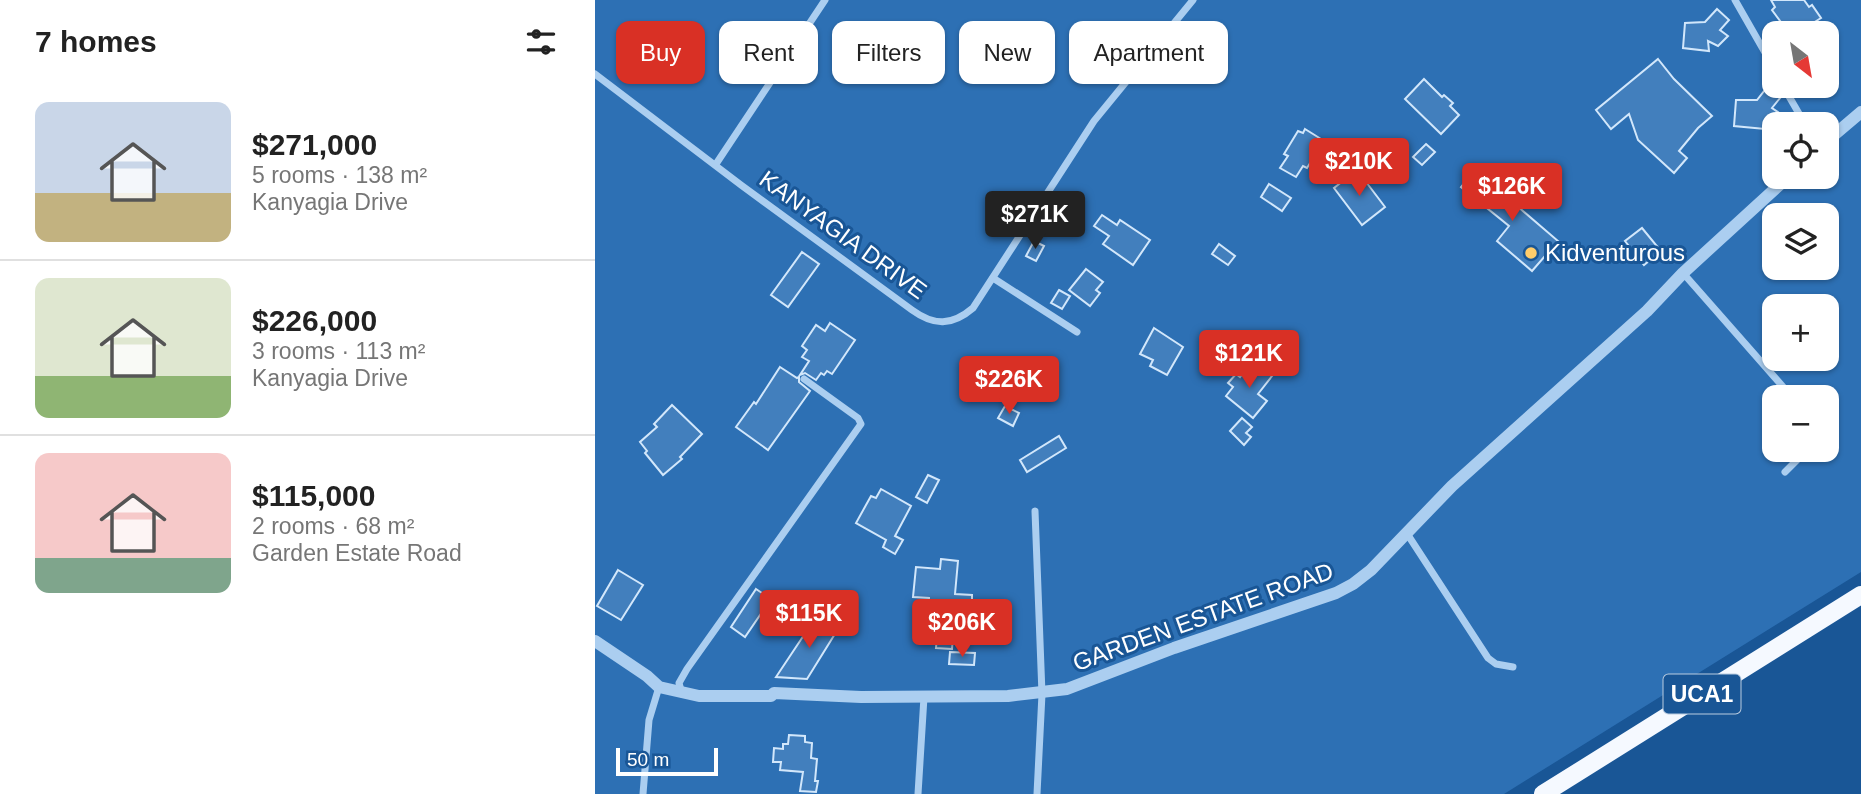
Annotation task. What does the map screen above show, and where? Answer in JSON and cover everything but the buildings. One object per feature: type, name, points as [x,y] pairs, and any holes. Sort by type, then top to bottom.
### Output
[{"type":"main road","name":"UCA1","points":[[1543,794],[1861,595]]},
{"type":"street","points":[[716,164],[825,0]]},
{"type":"street","name":"KANYAGIA DRIVE","points":[[595,74],[741,185],[930,321],[941,323],[960,318],[973,308],[1094,121],[1193,0]]},
{"type":"street","points":[[1735,0],[1762,47]]},
{"type":"street","points":[[1839,131],[1861,112]]},
{"type":"street","name":"GARDEN ESTATE ROAD","points":[[595,641],[659,687],[682,694],[722,697],[771,696],[774,693],[924,697],[1042,694],[1084,684],[1174,648],[1336,593],[1353,584],[1371,569],[1510,433],[1647,311],[1683,273],[1775,189]]},
{"type":"street","points":[[1683,273],[1781,385]]},
{"type":"street","points":[[993,278],[1077,332]]},
{"type":"street","points":[[682,694],[680,683],[687,669],[861,424],[858,418],[804,379]]},
{"type":"street","points":[[1785,472],[1795,462]]},
{"type":"street","points":[[1035,511],[1042,694],[1037,794]]},
{"type":"street","points":[[1406,532],[1487,658],[1496,664],[1513,667]]},
{"type":"street","points":[[643,794],[649,720],[659,687]]},
{"type":"street","points":[[918,794],[924,697]]},
{"type":"shaded area","points":[[595,0],[1861,0],[1861,572],[1504,794],[595,794]]},
{"type":"place","name":"Kidventurous","points":[[1531,253]]}]
